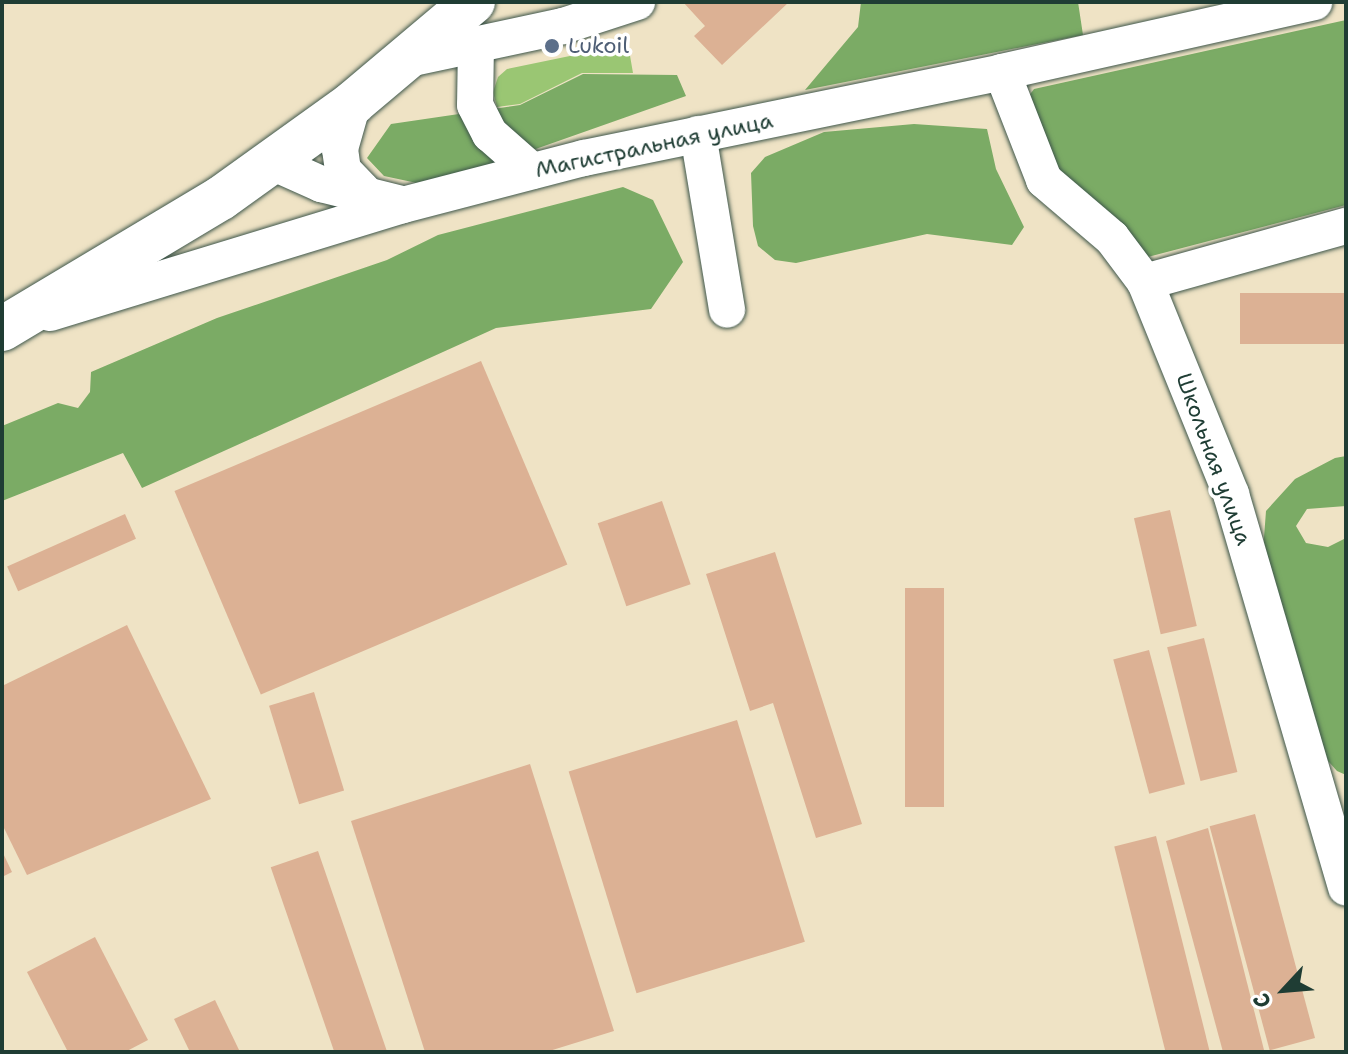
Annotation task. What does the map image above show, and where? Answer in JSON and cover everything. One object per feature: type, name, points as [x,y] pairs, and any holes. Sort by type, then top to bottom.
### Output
[{"type":"main road","points":[[4,328],[221,198],[353,103],[404,60],[475,23]]},
{"type":"street","points":[[532,171],[490,134],[475,105],[475,23],[563,26],[637,2]]},
{"type":"street","name":"Магистральная улица","points":[[4,328],[403,205],[532,171],[1002,72],[1314,2]]},
{"type":"street","name":"Школьная улица","points":[[1002,72],[1044,180],[1112,238],[1145,282],[1231,494],[1346,888]]},
{"type":"street","points":[[353,103],[340,149],[343,170],[368,196]]},
{"type":"street","points":[[698,134],[727,310]]},
{"type":"street","points":[[272,162],[321,184],[403,205]]},
{"type":"street","points":[[1145,282],[1346,226]]},
{"type":"green space","points":[[861,2],[1078,2],[1083,35],[805,90],[858,27]]},
{"type":"green space","points":[[1346,20],[1346,205],[1144,258],[1053,179],[1022,105],[1034,89]]},
{"type":"green space","points":[[628,44],[633,73],[582,73],[520,104],[497,107],[493,92],[498,77],[507,69]]},
{"type":"green space","points":[[583,74],[677,75],[686,96],[431,186],[384,176],[367,158],[391,124],[520,105]]},
{"type":"green space","points":[[914,124],[987,129],[996,169],[1024,227],[1012,245],[927,234],[796,263],[775,260],[758,246],[753,226],[751,173],[765,157],[824,132]]},
{"type":"green space","points":[[623,187],[653,200],[683,262],[651,309],[496,328],[142,488],[123,453],[2,501],[2,426],[58,403],[78,408],[90,392],[91,372],[217,318],[387,260],[438,235]]},
{"type":"green space","points":[[1346,456],[1346,506],[1307,509],[1296,526],[1306,543],[1328,547],[1346,538],[1346,775],[1337,771],[1320,752],[1261,577],[1266,511],[1295,479],[1335,458]]},
{"type":"building","points":[[683,2],[789,2],[722,65],[694,36],[705,26]]},
{"type":"building","points":[[1240,293],[1346,293],[1346,344],[1240,344]]},
{"type":"building","points":[[481,361],[567,564],[261,695],[174,491]]},
{"type":"building","points":[[662,501],[691,584],[626,606],[598,523]]},
{"type":"building","points":[[1170,510],[1197,626],[1161,634],[1134,518]]},
{"type":"building","points":[[125,514],[136,539],[18,591],[7,566]]},
{"type":"building","points":[[775,552],[862,824],[816,838],[773,703],[750,711],[706,574]]},
{"type":"building","points":[[905,588],[944,588],[944,807],[905,807]]},
{"type":"building","points":[[127,625],[211,799],[27,875],[2,824],[2,686]]},
{"type":"building","points":[[1204,638],[1237,772],[1201,781],[1167,647]]},
{"type":"building","points":[[1149,650],[1185,784],[1149,794],[1113,660]]},
{"type":"building","points":[[314,692],[344,790],[299,804],[269,706]]},
{"type":"building","points":[[737,720],[805,942],[637,993],[569,771]]},
{"type":"building","points":[[530,764],[614,1031],[546,1052],[425,1052],[351,821]]},
{"type":"building","points":[[1255,814],[1315,1038],[1270,1050],[1210,826]]},
{"type":"building","points":[[1208,828],[1264,1050],[1257,1052],[1223,1052],[1166,841]]},
{"type":"building","points":[[1156,836],[1210,1052],[1166,1052],[1114,846]]},
{"type":"building","points":[[2,851],[12,872],[2,877]]},
{"type":"building","points":[[318,851],[387,1052],[334,1052],[271,867]]},
{"type":"building","points":[[95,937],[148,1040],[125,1052],[68,1052],[27,972]]},
{"type":"building","points":[[215,1000],[240,1052],[190,1052],[174,1019]]},
{"type":"place","name":"Lukoil","points":[[552,46]]}]
